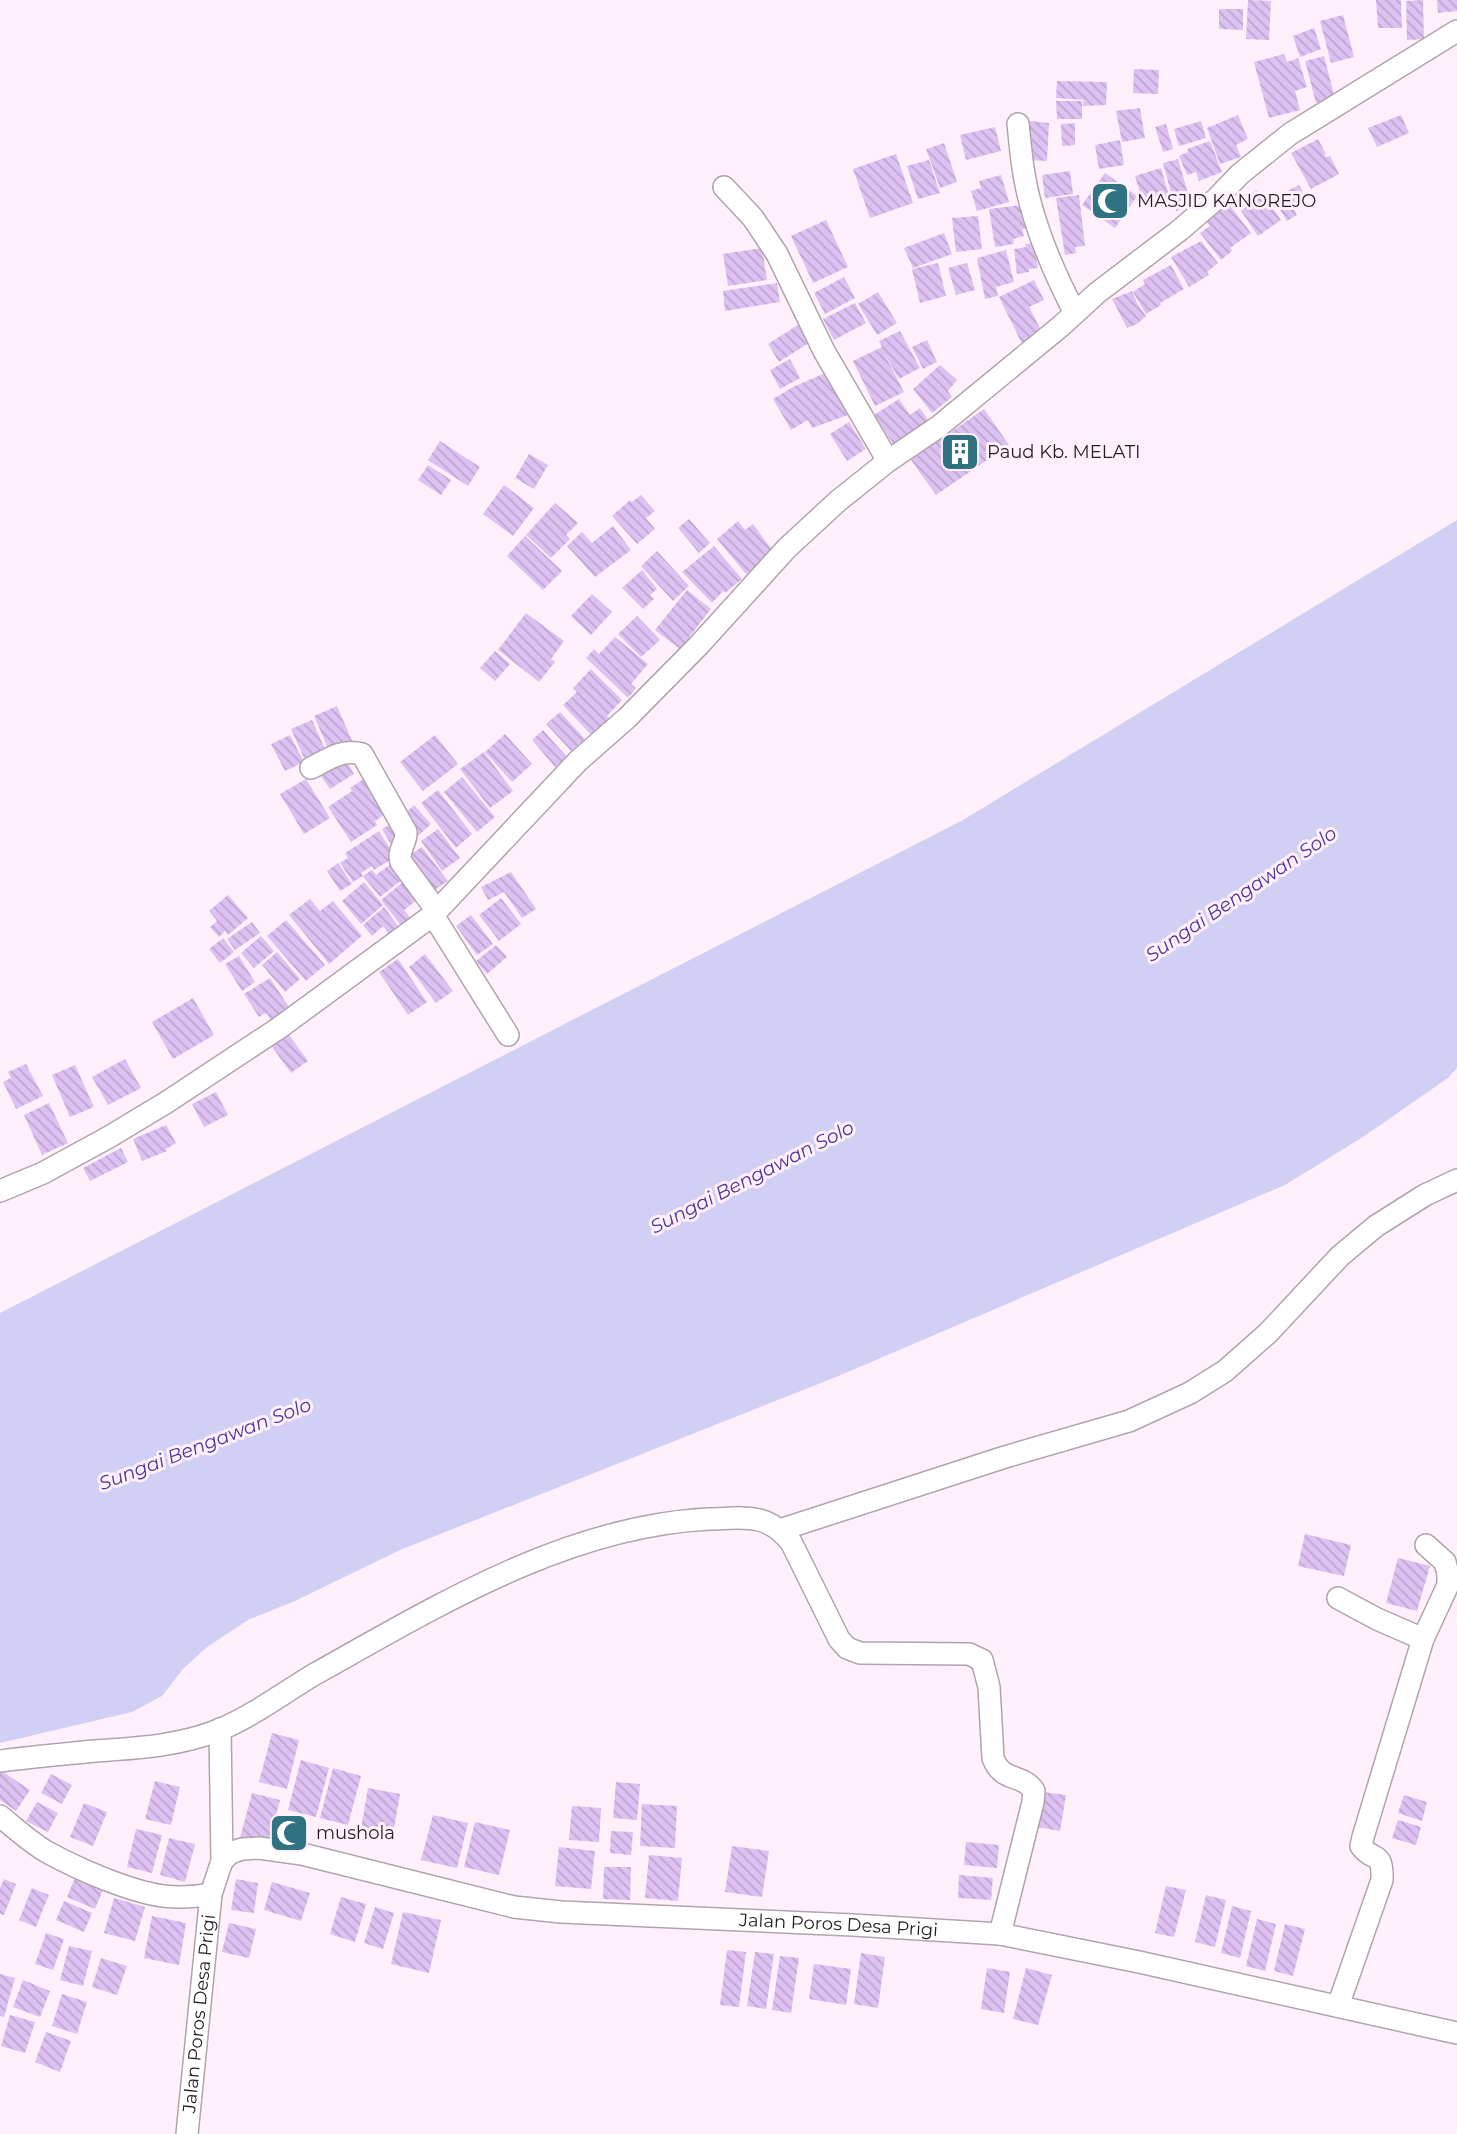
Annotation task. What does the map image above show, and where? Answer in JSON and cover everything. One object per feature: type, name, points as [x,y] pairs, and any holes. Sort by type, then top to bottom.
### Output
[{"type":"street","points":[[0,1191],[43,1173],[167,1102],[279,1028],[435,913],[579,761],[627,718],[699,645],[787,548],[838,501],[888,461],[938,427],[1097,293],[1180,230],[1240,174],[1290,134],[1457,31]]},
{"type":"street","points":[[1018,124],[1024,176],[1038,228],[1054,273],[1075,313]]},
{"type":"street","points":[[724,187],[753,218],[777,254],[824,351],[888,461]]},
{"type":"street","points":[[311,768],[341,753],[362,754],[406,832],[400,855],[401,862],[508,1035]]},
{"type":"street","points":[[780,1530],[993,1461],[1129,1421],[1190,1393],[1225,1371],[1268,1333],[1340,1256],[1376,1226],[1425,1195],[1457,1180]]},
{"type":"street","points":[[0,1760],[186,1741],[220,1730],[255,1712],[312,1676],[430,1611],[553,1552],[621,1531],[680,1521],[745,1518],[764,1520],[780,1530],[790,1542],[839,1639],[847,1648],[860,1653],[969,1654],[978,1656],[985,1665],[993,1758],[999,1770],[1026,1782],[1034,1791],[1000,1934]]},
{"type":"street","points":[[1338,2006],[1382,1880],[1380,1860],[1365,1852],[1361,1846],[1363,1837],[1423,1639],[1448,1585],[1445,1562],[1426,1545]]},
{"type":"street","points":[[1338,1598],[1387,1624],[1423,1639]]},
{"type":"street","name":"Jalan Poros Desa Prigi","points":[[187,2134],[211,1894],[222,1861],[220,1730]]},
{"type":"street","points":[[0,1816],[45,1851],[83,1870],[162,1896],[189,1897],[211,1894]]},
{"type":"street","name":"Jalan Poros Desa Prigi","points":[[222,1861],[230,1853],[242,1849],[302,1854],[514,1907],[561,1912],[853,1924],[1000,1934],[1457,2033]]},
{"type":"water","name":"Sungai Bengawan Solo","points":[[1457,520],[1457,1068],[1448,1078],[1363,1137],[1285,1185],[836,1377],[400,1550],[295,1601],[248,1620],[207,1647],[183,1669],[162,1696],[132,1712],[0,1743],[0,1313],[963,820]]},
{"type":"building","points":[[1248,0],[1271,1],[1269,40],[1246,39]]},
{"type":"building","points":[[1376,0],[1401,0],[1402,28],[1378,28]]},
{"type":"building","points":[[1423,0],[1424,39],[1407,40],[1406,1]]},
{"type":"building","points":[[1437,0],[1457,0],[1457,11],[1438,13]]},
{"type":"building","points":[[1219,9],[1243,9],[1243,30],[1219,29]]},
{"type":"building","points":[[1343,15],[1354,57],[1331,63],[1320,21]]},
{"type":"building","points":[[1314,28],[1321,49],[1300,57],[1293,36]]},
{"type":"building","points":[[1284,54],[1287,62],[1298,58],[1307,87],[1295,91],[1300,110],[1269,118],[1254,62]]},
{"type":"building","points":[[1324,56],[1335,98],[1316,103],[1305,61]]},
{"type":"building","points":[[1134,69],[1159,70],[1158,94],[1133,93]]},
{"type":"building","points":[[1057,81],[1107,82],[1106,105],[1083,106],[1083,101],[1087,100],[1056,98]]},
{"type":"building","points":[[1056,101],[1082,101],[1082,119],[1057,119]]},
{"type":"building","points":[[1140,108],[1145,138],[1122,142],[1116,111]]},
{"type":"building","points":[[1238,115],[1248,139],[1236,145],[1241,157],[1220,164],[1207,128]]},
{"type":"building","points":[[1401,115],[1409,133],[1377,147],[1368,128]]},
{"type":"building","points":[[1030,121],[1049,123],[1047,161],[1027,160]]},
{"type":"building","points":[[1201,121],[1206,138],[1179,146],[1174,129]]},
{"type":"building","points":[[1075,123],[1075,145],[1062,146],[1061,124]]},
{"type":"building","points":[[1166,124],[1173,149],[1163,152],[1155,127]]},
{"type":"building","points":[[995,127],[1001,151],[966,160],[960,135]]},
{"type":"building","points":[[1318,139],[1326,154],[1324,155],[1330,156],[1339,174],[1311,189],[1291,153]]},
{"type":"building","points":[[1120,140],[1124,165],[1099,169],[1095,145]]},
{"type":"building","points":[[1210,141],[1222,172],[1199,181],[1196,172],[1187,175],[1179,156],[1188,152],[1187,149]]},
{"type":"building","points":[[944,143],[957,182],[940,188],[926,149]]},
{"type":"building","points":[[896,154],[913,203],[870,218],[853,169]]},
{"type":"building","points":[[1178,159],[1192,207],[1176,211],[1163,163]]},
{"type":"building","points":[[929,160],[940,193],[918,199],[907,166]]},
{"type":"building","points":[[1161,168],[1169,196],[1143,203],[1135,176]]},
{"type":"building","points":[[1070,171],[1073,194],[1045,198],[1042,175]]},
{"type":"building","name":"MASJID KANOREJO","points":[[1105,173],[1137,196],[1115,228],[1082,205]]},
{"type":"building","points":[[1001,175],[1009,202],[977,211],[971,191],[981,188],[979,181]]},
{"type":"building","points":[[1299,185],[1306,198],[1292,206],[1297,215],[1287,221],[1273,198]]},
{"type":"building","points":[[1257,190],[1281,220],[1258,236],[1241,211],[1248,205],[1244,200]]},
{"type":"building","points":[[1079,195],[1085,246],[1075,247],[1076,253],[1065,255],[1056,198]]},
{"type":"building","points":[[1228,203],[1251,233],[1230,248],[1232,251],[1221,260],[1200,233],[1210,226],[1205,220]]},
{"type":"building","points":[[1022,205],[1033,228],[1022,229],[1024,236],[1013,239],[1014,244],[995,247],[989,209]]},
{"type":"building","points":[[978,216],[982,249],[956,252],[952,218]]},
{"type":"building","points":[[826,220],[848,267],[813,283],[791,236]]},
{"type":"building","points":[[944,233],[952,254],[913,268],[904,248]]},
{"type":"building","points":[[1201,241],[1218,263],[1207,272],[1209,275],[1189,287],[1171,257]]},
{"type":"building","points":[[1034,243],[1038,268],[1017,274],[1014,249]]},
{"type":"building","points":[[762,248],[767,280],[728,286],[723,254]]},
{"type":"building","points":[[1006,250],[1014,282],[996,287],[998,296],[985,299],[977,258]]},
{"type":"building","points":[[938,263],[946,296],[920,303],[912,269]]},
{"type":"building","points":[[967,263],[975,290],[956,295],[948,268]]},
{"type":"building","points":[[1171,265],[1184,289],[1146,314],[1133,292],[1145,284],[1143,280]]},
{"type":"building","points":[[844,277],[855,298],[825,314],[814,293]]},
{"type":"building","points":[[1034,280],[1044,300],[1029,307],[1043,334],[1022,344],[999,297]]},
{"type":"building","points":[[777,283],[780,302],[725,311],[723,291]]},
{"type":"building","points":[[1132,291],[1146,316],[1127,328],[1112,299]]},
{"type":"building","points":[[878,292],[897,323],[877,335],[858,304]]},
{"type":"building","points":[[855,303],[866,323],[834,340],[823,319]]},
{"type":"building","points":[[798,325],[809,343],[779,362],[768,344]]},
{"type":"building","points":[[900,331],[920,368],[899,379],[884,353],[904,392],[875,406],[853,361],[882,347],[879,341]]},
{"type":"building","points":[[927,340],[937,362],[923,369],[912,347]]},
{"type":"building","points":[[790,359],[800,378],[780,389],[770,370]]},
{"type":"building","points":[[940,365],[957,380],[948,391],[952,397],[932,413],[913,389]]},
{"type":"building","points":[[830,371],[848,415],[812,428],[808,420],[791,430],[773,399]]},
{"type":"building","points":[[899,399],[910,415],[920,408],[932,426],[896,448],[874,415]]},
{"type":"building","name":"Paud Kb. MELATI","points":[[984,409],[1009,445],[936,495],[911,460]]},
{"type":"building","points":[[849,422],[866,449],[847,461],[830,434]]},
{"type":"building","points":[[440,441],[480,467],[468,486],[428,460]]},
{"type":"building","points":[[529,454],[548,465],[534,489],[515,478]]},
{"type":"building","points":[[428,465],[451,480],[441,495],[418,480]]},
{"type":"building","points":[[504,485],[534,508],[513,536],[483,514]]},
{"type":"building","points":[[641,495],[655,511],[646,518],[655,529],[637,544],[612,516],[630,500],[632,502]]},
{"type":"building","points":[[555,503],[578,523],[566,535],[570,539],[551,558],[526,535]]},
{"type":"building","points":[[689,519],[710,543],[699,553],[678,528]]},
{"type":"building","points":[[738,521],[745,530],[753,524],[773,551],[746,574],[717,539]]},
{"type":"building","points":[[613,526],[631,550],[595,577],[567,546],[582,532],[592,543]]},
{"type":"building","points":[[525,536],[562,571],[543,590],[507,556]]},
{"type":"building","points":[[714,546],[742,579],[725,593],[723,591],[712,603],[682,572]]},
{"type":"building","points":[[657,551],[689,586],[673,601],[641,566]]},
{"type":"building","points":[[642,570],[657,589],[650,595],[654,599],[643,609],[622,588]]},
{"type":"building","points":[[687,590],[711,609],[680,649],[655,630]]},
{"type":"building","points":[[592,594],[612,612],[591,635],[571,616]]},
{"type":"building","points":[[526,613],[564,641],[551,659],[555,662],[539,682],[498,650]]},
{"type":"building","points":[[637,616],[660,640],[641,657],[618,634]]},
{"type":"building","points":[[615,637],[648,664],[631,684],[636,688],[628,698],[586,658],[594,649],[599,654]]},
{"type":"building","points":[[495,651],[510,664],[495,681],[480,668]]},
{"type":"building","points":[[591,669],[622,700],[607,716],[614,723],[596,740],[563,705],[577,692],[573,688]]},
{"type":"building","points":[[337,706],[353,743],[330,753],[314,716]]},
{"type":"building","points":[[560,712],[585,739],[571,751],[546,724]]},
{"type":"building","points":[[312,720],[325,749],[304,758],[291,729]]},
{"type":"building","points":[[543,730],[567,757],[555,767],[532,740]]},
{"type":"building","points":[[505,734],[532,764],[512,782],[485,752]]},
{"type":"building","points":[[290,735],[304,762],[285,771],[271,744]]},
{"type":"building","points":[[435,735],[458,764],[423,791],[400,762]]},
{"type":"building","points":[[484,752],[513,791],[490,808],[460,769]]},
{"type":"building","points":[[343,756],[354,774],[330,789],[318,772]]},
{"type":"building","points":[[368,776],[391,810],[375,821],[377,825],[351,842],[328,807]]},
{"type":"building","points":[[462,777],[495,817],[477,832],[444,792]]},
{"type":"building","points":[[306,779],[330,818],[304,834],[280,794]]},
{"type":"building","points":[[438,790],[472,834],[456,848],[421,803]]},
{"type":"building","points":[[414,805],[431,824],[418,836],[401,818]]},
{"type":"building","points":[[397,820],[405,834],[390,843],[382,829]]},
{"type":"building","points":[[438,829],[460,858],[442,871],[421,841]]},
{"type":"building","points":[[379,831],[395,857],[374,870],[372,866],[353,882],[340,863],[348,858],[345,853]]},
{"type":"building","points":[[422,847],[448,881],[430,893],[405,858]]},
{"type":"building","points":[[396,860],[408,875],[380,897],[363,876],[372,870],[376,875]]},
{"type":"building","points":[[338,863],[352,884],[340,891],[327,871]]},
{"type":"building","points":[[511,872],[536,909],[522,918],[504,892],[488,900],[481,887]]},
{"type":"building","points":[[408,878],[422,896],[404,910],[413,921],[404,929],[381,900]]},
{"type":"building","points":[[364,882],[383,905],[361,924],[342,901]]},
{"type":"building","points":[[228,895],[248,918],[228,935],[225,931],[219,937],[210,927],[217,921],[209,911]]},
{"type":"building","points":[[501,898],[521,924],[499,941],[479,915]]},
{"type":"building","points":[[310,899],[320,911],[333,901],[362,936],[329,964],[289,915]]},
{"type":"building","points":[[384,907],[401,930],[392,938],[383,926],[372,936],[363,925]]},
{"type":"building","points":[[471,915],[493,944],[477,955],[456,926]]},
{"type":"building","points":[[286,920],[325,965],[306,981],[267,936]]},
{"type":"building","points":[[252,922],[260,933],[235,950],[227,939]]},
{"type":"building","points":[[261,936],[274,951],[254,968],[241,953]]},
{"type":"building","points":[[223,938],[234,952],[220,963],[209,949]]},
{"type":"building","points":[[496,945],[507,957],[487,974],[476,961]]},
{"type":"building","points":[[277,952],[300,979],[285,992],[262,965]]},
{"type":"building","points":[[425,954],[453,991],[436,1003],[409,967]]},
{"type":"building","points":[[239,956],[255,982],[242,991],[225,964]]},
{"type":"building","points":[[398,959],[427,1002],[408,1015],[379,972]]},
{"type":"building","points":[[270,978],[291,1010],[273,1023],[266,1013],[259,1017],[244,994]]},
{"type":"building","points":[[193,998],[214,1035],[173,1059],[152,1022]]},
{"type":"building","points":[[289,1035],[308,1061],[291,1073],[272,1047]]},
{"type":"building","points":[[125,1059],[141,1088],[108,1105],[92,1077]]},
{"type":"building","points":[[26,1064],[43,1096],[16,1109],[3,1082],[11,1078],[8,1072]]},
{"type":"building","points":[[75,1065],[94,1107],[70,1117],[52,1075]]},
{"type":"building","points":[[216,1092],[228,1115],[204,1127],[192,1104]]},
{"type":"building","points":[[49,1103],[68,1143],[42,1155],[24,1115]]},
{"type":"building","points":[[166,1125],[176,1143],[166,1149],[167,1151],[142,1161],[133,1139]]},
{"type":"building","points":[[121,1148],[128,1162],[90,1181],[83,1168]]},
{"type":"building","points":[[1305,1534],[1351,1545],[1344,1576],[1298,1566]]},
{"type":"building","points":[[1398,1558],[1430,1566],[1417,1611],[1386,1603]]},
{"type":"building","points":[[272,1733],[299,1740],[287,1789],[259,1782]]},
{"type":"building","points":[[301,1760],[329,1768],[316,1817],[288,1810]]},
{"type":"building","points":[[333,1768],[361,1776],[348,1825],[320,1818]]},
{"type":"building","points":[[0,1770],[30,1790],[16,1811],[0,1800]]},
{"type":"building","points":[[51,1774],[72,1785],[62,1804],[41,1793]]},
{"type":"building","points":[[155,1781],[180,1787],[171,1825],[145,1819]]},
{"type":"building","points":[[616,1782],[640,1784],[637,1820],[613,1818]]},
{"type":"building","points":[[368,1788],[400,1794],[392,1840],[360,1834]]},
{"type":"building","points":[[1043,1792],[1066,1795],[1060,1831],[1037,1827]]},
{"type":"building","points":[[252,1793],[280,1800],[267,1849],[239,1842]]},
{"type":"building","points":[[1404,1795],[1427,1802],[1422,1821],[1398,1813]]},
{"type":"building","points":[[37,1802],[58,1813],[48,1832],[26,1821]]},
{"type":"building","points":[[84,1803],[107,1812],[93,1846],[70,1837]]},
{"type":"building","points":[[642,1804],[677,1806],[675,1848],[640,1846]]},
{"type":"building","points":[[572,1806],[601,1808],[599,1842],[569,1840]]},
{"type":"building","points":[[433,1815],[468,1823],[457,1868],[421,1860]]},
{"type":"building","name":"mushola","points":[[278,1819],[303,1823],[299,1847],[274,1842]]},
{"type":"building","points":[[1398,1820],[1421,1827],[1416,1845],[1392,1838]]},
{"type":"building","points":[[475,1822],[510,1830],[499,1875],[464,1867]]},
{"type":"building","points":[[136,1829],[162,1835],[152,1873],[127,1867]]},
{"type":"building","points":[[611,1831],[633,1832],[631,1855],[610,1853]]},
{"type":"building","points":[[169,1838],[195,1844],[185,1882],[160,1875]]},
{"type":"building","points":[[966,1842],[999,1845],[997,1868],[964,1865]]},
{"type":"building","points":[[732,1846],[769,1851],[762,1897],[725,1892]]},
{"type":"building","points":[[559,1847],[595,1851],[591,1889],[555,1886]]},
{"type":"building","points":[[649,1855],[682,1858],[678,1901],[645,1898]]},
{"type":"building","points":[[604,1867],[631,1867],[630,1900],[603,1899]]},
{"type":"building","points":[[959,1875],[993,1878],[991,1900],[958,1898]]},
{"type":"building","points":[[75,1878],[103,1890],[95,1909],[67,1897]]},
{"type":"building","points":[[4,1879],[16,1884],[4,1915],[0,1914],[0,1888]]},
{"type":"building","points":[[236,1879],[258,1883],[254,1913],[231,1910]]},
{"type":"building","points":[[272,1882],[310,1893],[301,1921],[264,1910]]},
{"type":"building","points":[[1166,1886],[1186,1890],[1174,1937],[1155,1933]]},
{"type":"building","points":[[32,1888],[49,1895],[36,1927],[19,1920]]},
{"type":"building","points":[[1206,1895],[1226,1900],[1215,1947],[1195,1942]]},
{"type":"building","points":[[341,1897],[366,1904],[355,1942],[330,1934]]},
{"type":"building","points":[[114,1898],[145,1907],[135,1941],[104,1933]]},
{"type":"building","points":[[64,1901],[92,1913],[84,1932],[56,1920]]},
{"type":"building","points":[[1232,1906],[1251,1911],[1240,1958],[1221,1953]]},
{"type":"building","points":[[375,1907],[394,1913],[383,1949],[364,1943]]},
{"type":"building","points":[[403,1912],[441,1920],[429,1973],[391,1964]]},
{"type":"building","points":[[152,1916],[186,1923],[179,1965],[144,1958]]},
{"type":"building","points":[[1257,1919],[1276,1924],[1265,1971],[1246,1966]]},
{"type":"building","points":[[229,1923],[256,1929],[249,1958],[222,1952]]},
{"type":"building","points":[[1285,1924],[1305,1929],[1293,1976],[1274,1971]]},
{"type":"building","points":[[46,1933],[64,1939],[53,1970],[35,1964]]},
{"type":"building","points":[[69,1946],[92,1951],[83,1986],[60,1980]]},
{"type":"building","points":[[727,1950],[746,1952],[739,2007],[720,2005]]},
{"type":"building","points":[[755,1952],[774,1954],[766,2009],[747,2006]]},
{"type":"building","points":[[861,1953],[885,1957],[878,2008],[854,2004]]},
{"type":"building","points":[[780,1956],[799,1958],[791,2013],[772,2010]]},
{"type":"building","points":[[101,1958],[127,1966],[117,1995],[92,1987]]},
{"type":"building","points":[[814,1964],[851,1969],[846,2005],[809,1999]]},
{"type":"building","points":[[987,1968],[1010,1972],[1004,2013],[981,2009]]},
{"type":"building","points":[[1026,1968],[1052,1975],[1038,2025],[1013,2019]]},
{"type":"building","points":[[0,1974],[15,1978],[4,2017],[0,2016]]},
{"type":"building","points":[[23,1980],[50,1991],[40,2017],[13,2007]]},
{"type":"building","points":[[62,1994],[87,2002],[77,2034],[52,2026]]},
{"type":"building","points":[[10,2015],[35,2022],[25,2053],[1,2046]]},
{"type":"building","points":[[46,2032],[71,2041],[60,2072],[35,2062]]},
{"type":"place","name":"MASJID KANOREJO","points":[[1110,201]]},
{"type":"place","name":"Paud Kb. MELATI","points":[[960,452]]},
{"type":"place","name":"mushola","points":[[289,1833]]}]
